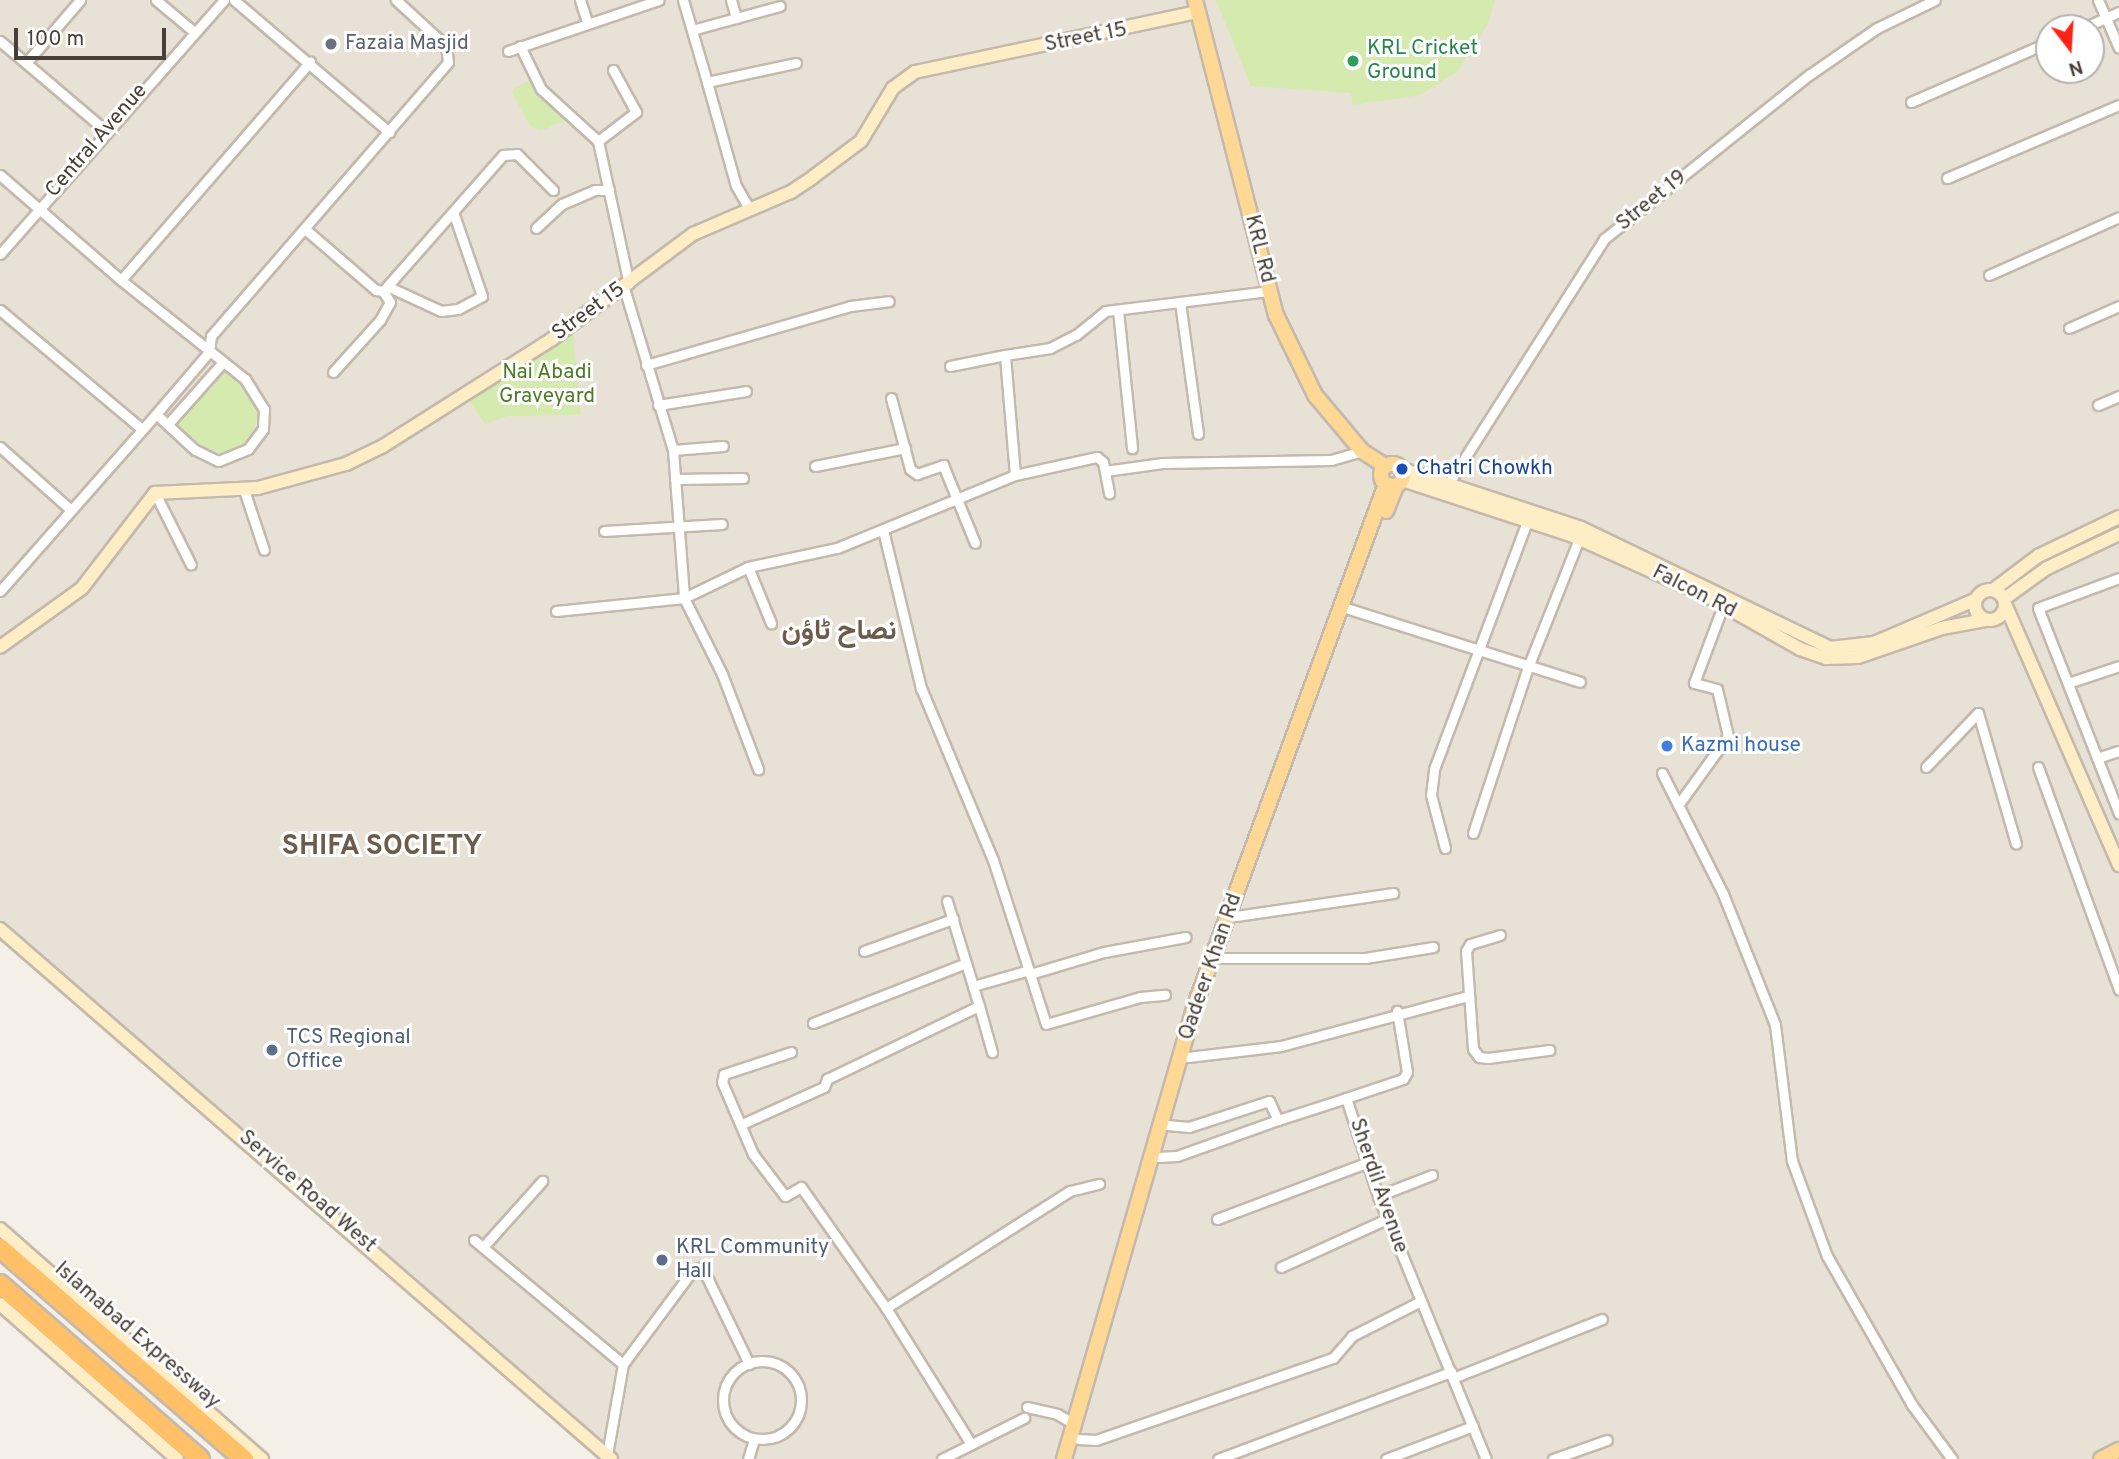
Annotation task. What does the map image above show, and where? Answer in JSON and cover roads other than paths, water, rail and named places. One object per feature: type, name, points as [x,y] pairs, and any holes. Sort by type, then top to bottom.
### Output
[{"type":"highway","name":"Islamabad Expressway","points":[[0,1248],[244,1459]]},
{"type":"highway","points":[[0,1284],[200,1459]]},
{"type":"main road","name":"KRL Rd","points":[[1197,6],[1270,291],[1298,368],[1362,451],[1385,466],[1381,475],[1396,480]]},
{"type":"main road","name":"Qadeer Khan Rd","points":[[1072,1459],[1167,1125],[1220,958],[1396,480]]},
{"type":"main road","name":"Qadeer Khan Rd","points":[[1064,1459],[1194,1008],[1396,480]]},
{"type":"main road","points":[[2101,1459],[2119,1450]]},
{"type":"street","points":[[26,63],[80,0]]},
{"type":"street","points":[[156,0],[193,31]]},
{"type":"street","name":"Central Avenue","points":[[0,254],[193,31],[224,0]]},
{"type":"street","points":[[234,0],[389,132]]},
{"type":"street","points":[[0,591],[209,352],[211,336],[389,132],[450,55],[446,46],[396,0]]},
{"type":"street","points":[[580,0],[587,22]]},
{"type":"street","points":[[508,51],[645,2],[659,0]]},
{"type":"street","points":[[683,0],[736,186],[750,210]]},
{"type":"street","points":[[731,0],[736,18]]},
{"type":"street","name":"Street 19","points":[[1450,481],[1604,239],[1809,75],[1877,28],[1935,0]]},
{"type":"street","points":[[2098,0],[2119,48]]},
{"type":"street","points":[[692,30],[780,6]]},
{"type":"street","name":"Street 15","points":[[155,493],[244,490],[326,471],[383,446],[626,286],[693,234],[791,192],[860,141],[893,88],[915,72],[1197,6]]},
{"type":"street","points":[[2106,18],[2119,12]]},
{"type":"street","points":[[0,41],[106,131]]},
{"type":"street","points":[[520,46],[541,89],[598,141],[626,286],[646,365],[673,450],[684,598],[722,674],[758,769]]},
{"type":"street","points":[[1911,102],[2035,48]]},
{"type":"street","points":[[121,280],[310,62]]},
{"type":"street","points":[[707,82],[796,62]]},
{"type":"street","points":[[598,141],[636,112],[613,70]]},
{"type":"street","points":[[1947,178],[2119,105]]},
{"type":"street","points":[[386,289],[510,152],[554,190]]},
{"type":"street","points":[[0,175],[121,280],[245,379],[264,409],[263,429],[248,449],[218,461],[195,450],[156,414]]},
{"type":"street","points":[[536,229],[562,204],[595,190],[608,190]]},
{"type":"street","points":[[305,229],[376,290],[386,289],[441,311],[458,309],[482,296],[453,212]]},
{"type":"street","points":[[1989,275],[2119,217]]},
{"type":"street","points":[[333,372],[380,320],[390,302],[386,289]]},
{"type":"street","points":[[950,366],[1050,348],[1076,335],[1105,311],[1270,291]]},
{"type":"street","points":[[646,365],[849,306],[890,301]]},
{"type":"street","points":[[1180,302],[1198,434]]},
{"type":"street","points":[[2069,328],[2119,306]]},
{"type":"street","points":[[0,310],[142,429]]},
{"type":"street","points":[[1118,310],[1132,448]]},
{"type":"street","points":[[1004,355],[1015,475]]},
{"type":"street","points":[[168,424],[223,362]]},
{"type":"street","points":[[658,405],[746,391]]},
{"type":"street","points":[[2098,405],[2119,397]]},
{"type":"street","points":[[891,398],[913,474],[943,465],[958,496],[975,543]]},
{"type":"street","points":[[673,450],[723,446]]},
{"type":"street","points":[[0,447],[71,510]]},
{"type":"street","points":[[815,466],[905,448]]},
{"type":"street","points":[[1105,471],[1162,463],[1331,460],[1362,451]]},
{"type":"street","points":[[556,611],[684,598],[748,568],[837,548],[958,496],[1015,475],[1097,457],[1105,471],[1109,493]]},
{"type":"street","points":[[675,479],[743,478]]},
{"type":"street","name":"Falcon Rd","points":[[1396,480],[1450,481],[1603,537],[1830,648],[1874,643],[1975,600],[1982,592],[2001,598]]},
{"type":"street","name":"Falcon Rd","points":[[1396,480],[1573,536],[1705,595],[1800,649],[1826,658],[1858,657],[1942,628],[1990,620]]},
{"type":"street","points":[[244,490],[264,550]]},
{"type":"street","points":[[0,647],[82,589],[155,493],[191,565]]},
{"type":"street","points":[[1990,620],[2001,598],[2038,556],[2119,517]]},
{"type":"street","points":[[604,531],[722,524]]},
{"type":"street","points":[[1445,848],[1431,795],[1434,769],[1526,524]]},
{"type":"street","points":[[883,530],[921,688],[993,860],[1046,1024],[1140,997],[1165,995]]},
{"type":"street","points":[[2001,598],[2047,568],[2119,534]]},
{"type":"street","points":[[1473,833],[1528,667],[1577,544]]},
{"type":"street","points":[[748,568],[771,623]]},
{"type":"street","points":[[2119,578],[2040,605],[2119,814]]},
{"type":"street","points":[[2001,598],[2019,629],[2119,865]]},
{"type":"street","points":[[1975,600],[1976,612],[1990,620],[2012,622],[2019,629]]},
{"type":"street","points":[[1349,609],[1580,682]]},
{"type":"street","points":[[1678,804],[1728,736],[1717,689],[1694,683],[1720,616]]},
{"type":"street","points":[[2068,682],[2119,666]]},
{"type":"street","points":[[1926,767],[1978,713],[2016,844]]},
{"type":"street","points":[[2097,758],[2119,751]]},
{"type":"street","points":[[2038,767],[2119,990]]},
{"type":"street","points":[[1662,773],[1723,894],[1775,1025],[1792,1161],[1827,1256],[1912,1405],[1952,1459]]},
{"type":"street","points":[[1236,916],[1393,893]]},
{"type":"street","points":[[947,901],[992,1052]]},
{"type":"street","points":[[864,951],[953,919]]},
{"type":"street","name":"Service Road West","points":[[0,929],[609,1457]]},
{"type":"street","points":[[1500,935],[1467,947],[1467,996],[1473,1049],[1479,1057],[1549,1050]]},
{"type":"street","points":[[973,986],[1115,950],[1185,937]]},
{"type":"street","points":[[1220,958],[1365,958],[1433,947]]},
{"type":"street","points":[[813,1023],[966,963]]},
{"type":"street","points":[[1188,1057],[1252,1052],[1397,1011],[1467,996]]},
{"type":"street","points":[[742,1124],[824,1087],[827,1079],[979,1006]]},
{"type":"street","points":[[1346,1098],[1403,1079],[1407,1072],[1397,1011]]},
{"type":"street","points":[[791,1052],[724,1074],[722,1082],[753,1154],[785,1196],[801,1187],[886,1308],[971,1444]]},
{"type":"street","name":"Sherdil Avenue","points":[[1158,1157],[1177,1156],[1346,1098],[1366,1163],[1419,1302],[1486,1459]]},
{"type":"street","points":[[1167,1125],[1189,1127],[1269,1101],[1278,1120]]},
{"type":"street","points":[[1217,1219],[1366,1163]]},
{"type":"street","points":[[1378,1196],[1432,1175]]},
{"type":"street","points":[[483,1247],[542,1181]]},
{"type":"street","points":[[886,1308],[1070,1191],[1099,1184]]},
{"type":"street","points":[[1281,1267],[1387,1219]]},
{"type":"street","points":[[0,1229],[262,1459]]},
{"type":"street","points":[[474,1240],[623,1364]]},
{"type":"street","points":[[609,1457],[623,1364],[692,1271],[702,1267],[749,1364]]},
{"type":"street","points":[[1078,1439],[1097,1440],[1333,1358],[1352,1336],[1419,1302]]},
{"type":"street","points":[[0,1304],[172,1456]]},
{"type":"street","points":[[1218,1459],[1602,1319]]},
{"type":"street","points":[[770,1361],[785,1367],[802,1392],[796,1422],[770,1439],[754,1439],[734,1427],[723,1407],[729,1377],[749,1364],[770,1361]]},
{"type":"street","points":[[1027,1407],[1057,1413],[1074,1424]]},
{"type":"street","points":[[942,1459],[1024,1418]]},
{"type":"street","points":[[1386,1459],[1473,1426]]},
{"type":"street","points":[[748,1459],[754,1439]]},
{"type":"street","points":[[1553,1459],[1607,1440]]},
{"type":"place","name":"Fazaia Masjid","points":[[331,44]]},
{"type":"place","name":"KRL Cricket Ground","points":[[1353,61]]},
{"type":"place","name":"Chatri Chowkh","points":[[1402,469]]},
{"type":"place","name":"Kazmi house","points":[[1667,746]]},
{"type":"place","name":"TCS Regional Office","points":[[272,1050]]},
{"type":"place","name":"KRL Community Hall","points":[[662,1260]]},
{"type":"district","name":"نصاح ٹاؤن","points":[[839,632]]},
{"type":"district","name":"SHIFA SOCIETY","points":[[382,847]]},
{"type":"park label","name":"Nai Abadi Graveyard","points":[[547,385]]}]
